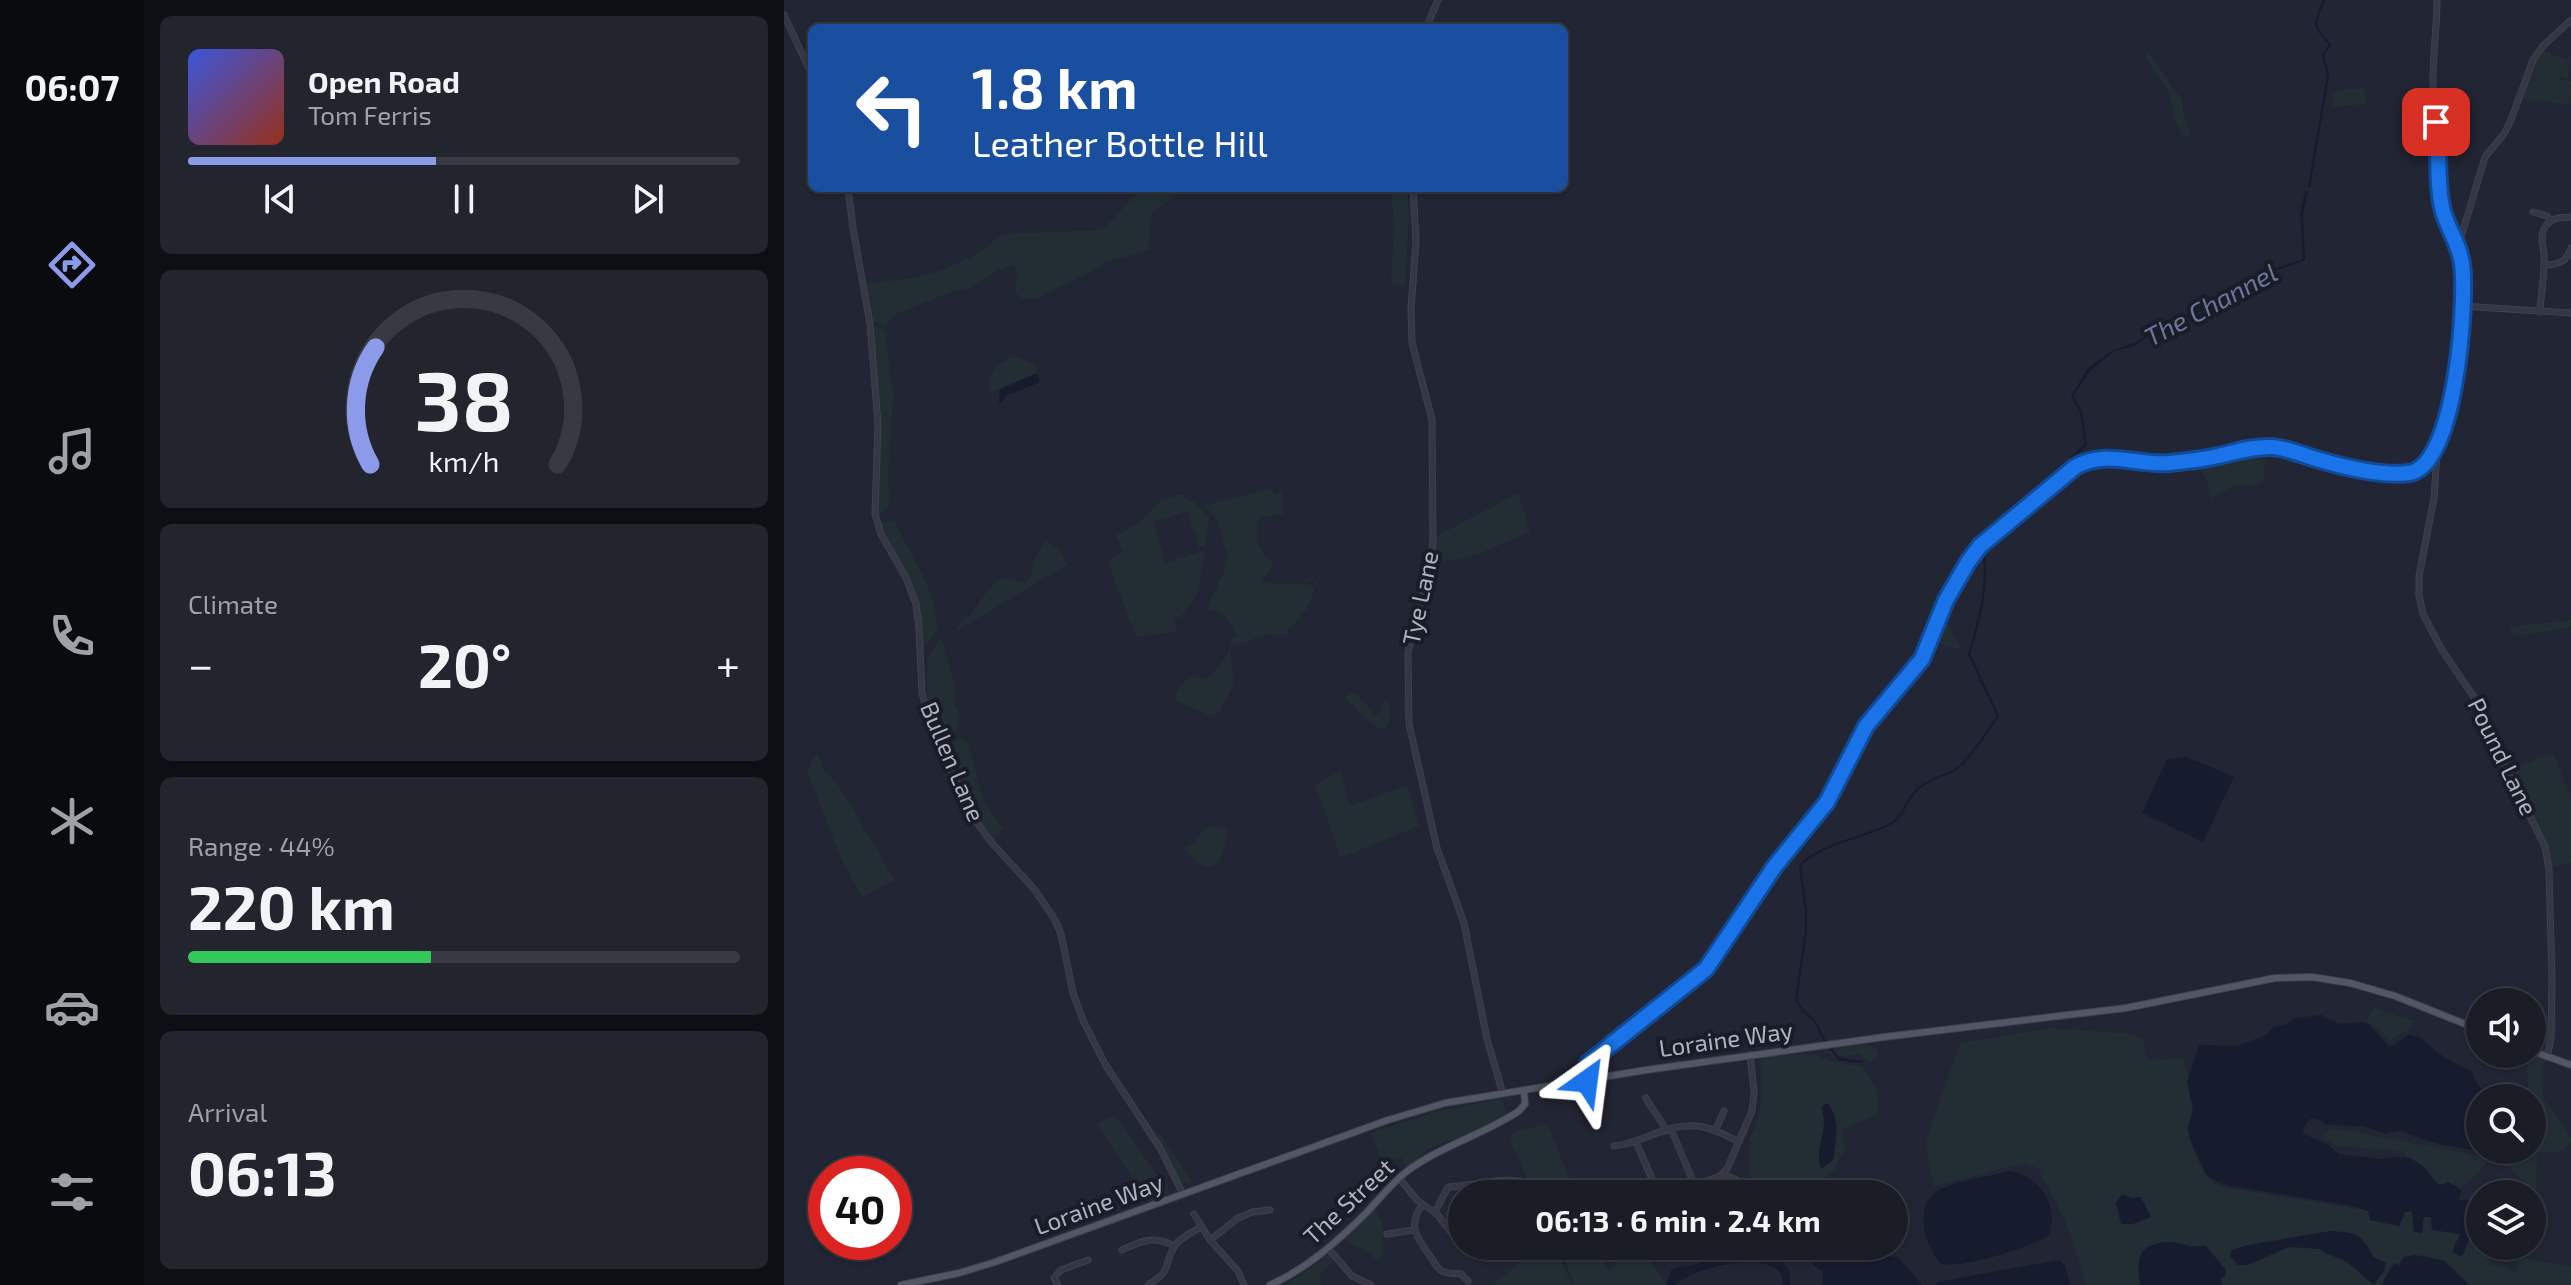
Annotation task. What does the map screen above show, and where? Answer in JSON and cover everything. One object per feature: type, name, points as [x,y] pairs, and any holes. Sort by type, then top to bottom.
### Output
[{"type":"main road","name":"Loraine Way","points":[[901,1285],[981,1267],[1388,1120],[1445,1103],[1750,1055],[2126,1008],[2275,978],[2312,977],[2350,983],[2395,996],[2466,1024]]},
{"type":"main road","points":[[2547,1057],[2571,1065]]},
{"type":"main road","name":"The Street","points":[[1270,1285],[1301,1270],[1352,1227],[1399,1178],[1419,1164],[1519,1111],[1525,1104],[1524,1091]]},
{"type":"street","points":[[1428,24],[1438,0]]},
{"type":"street","points":[[1587,1081],[1588,1063],[1706,969],[1775,866],[1827,802],[1866,726],[1922,659],[1956,579],[1980,546],[2075,467],[2086,461],[2107,457],[2137,463],[2167,463],[2266,447],[2388,473],[2414,472],[2426,465],[2444,429],[2456,372],[2462,306],[2462,264],[2444,214],[2440,191],[2433,82],[2437,0]]},
{"type":"street","points":[[784,15],[808,66]]},
{"type":"street","points":[[2455,243],[2461,237],[2485,157],[2504,134],[2533,60],[2542,47],[2571,20]]},
{"type":"street","name":"Bullen Lane","points":[[848,192],[871,333],[878,432],[875,514],[881,534],[906,578],[916,604],[922,693],[926,708],[975,820],[1035,890],[1055,920],[1061,934],[1075,1001],[1083,1020],[1108,1070],[1156,1140],[1183,1194]]},
{"type":"street","name":"Tye Lane","points":[[1413,192],[1416,241],[1412,343],[1432,420],[1433,540],[1430,565],[1408,652],[1409,724],[1437,848],[1464,923],[1487,1039],[1503,1095]]},
{"type":"street","points":[[2533,212],[2547,216],[2551,221]]},
{"type":"street","points":[[2540,312],[2544,228],[2559,217],[2571,217]]},
{"type":"street","points":[[2544,265],[2557,265],[2565,261],[2571,248]]},
{"type":"street","points":[[2462,306],[2571,313]]},
{"type":"street","name":"Pound Lane","points":[[2437,447],[2434,498],[2418,586],[2420,605],[2442,650],[2484,712],[2494,744],[2545,847],[2549,869],[2552,980],[2551,1038],[2547,1057]]},
{"type":"street","points":[[2426,465],[2436,469]]},
{"type":"street","points":[[1709,1180],[1723,1174],[1754,1102],[1750,1055]]},
{"type":"street","points":[[1646,1098],[1668,1130],[1690,1180]]},
{"type":"street","points":[[1715,1131],[1724,1111]]},
{"type":"street","points":[[1614,1146],[1636,1142],[1668,1130],[1695,1126],[1739,1142]]},
{"type":"street","points":[[1636,1142],[1653,1180]]},
{"type":"street","points":[[1723,1174],[1736,1180]]},
{"type":"street","points":[[1399,1178],[1448,1228]]},
{"type":"street","points":[[1435,1212],[1448,1188]]},
{"type":"street","points":[[1422,1205],[1414,1218],[1414,1230],[1440,1269],[1446,1273],[1461,1274],[1467,1282]]},
{"type":"street","points":[[1210,1240],[1238,1218],[1248,1213],[1270,1210]]},
{"type":"street","points":[[1194,1214],[1210,1240],[1238,1271],[1244,1285]]},
{"type":"street","points":[[1148,1285],[1166,1271],[1174,1246],[1201,1227]]},
{"type":"street","points":[[1387,1234],[1414,1230]]},
{"type":"street","points":[[1122,1250],[1150,1239],[1163,1240],[1174,1246]]},
{"type":"street","points":[[1328,1248],[1354,1278],[1371,1285]]},
{"type":"street","points":[[1058,1285],[1054,1277],[1058,1272],[1088,1260]]},
{"type":"shaded area","points":[[2541,50],[2570,61],[2568,79],[2560,76],[2559,80],[2571,81],[2569,105],[2520,98]]},
{"type":"shaded area","points":[[2149,52],[2183,102],[2190,135],[2187,137],[2182,135],[2173,116],[2173,105],[2167,90],[2145,57]]},
{"type":"shaded area","points":[[2364,88],[2366,104],[2333,107],[2332,91]]},
{"type":"shaded area","points":[[1138,192],[1180,192],[1152,212],[1148,244],[1151,250],[1102,263],[1103,266],[1036,299],[1024,299],[1015,293],[1017,271],[1014,264],[970,288],[954,291],[894,315],[884,327],[871,320],[866,284],[940,271],[973,256],[1003,234],[1102,230]]},
{"type":"shaded area","points":[[1391,192],[1407,192],[1405,287],[1391,283],[1394,225]]},
{"type":"shaded area","points":[[871,325],[885,331],[893,398],[888,475],[890,506],[879,515],[876,488],[879,430]]},
{"type":"shaded area","points":[[1018,357],[1034,364],[1037,373],[989,394],[995,369],[1004,361]]},
{"type":"shaded area","points":[[2239,456],[2266,459],[2263,471],[2266,481],[2256,485],[2235,485],[2210,499],[2207,479],[2197,465]]},
{"type":"shaded area","points":[[1271,488],[1274,495],[1282,490],[1283,515],[1266,516],[1257,522],[1258,546],[1274,564],[1260,583],[1303,584],[1306,579],[1314,579],[1319,585],[1317,587],[1313,580],[1306,581],[1306,585],[1312,585],[1315,590],[1306,610],[1285,635],[1264,636],[1231,645],[1230,639],[1236,637],[1230,621],[1218,612],[1207,611],[1229,554],[1218,522],[1205,506]]},
{"type":"shaded area","points":[[1518,493],[1530,532],[1476,555],[1434,564],[1435,537]]},
{"type":"shaded area","points":[[1181,494],[1188,496],[1182,497],[1196,503],[1209,517],[1205,547],[1198,547],[1187,511],[1154,522],[1165,563],[1205,550],[1199,591],[1181,617],[1175,618],[1176,632],[1136,637],[1107,560],[1124,552],[1115,536],[1139,522],[1161,500]]},
{"type":"shaded area","points":[[894,521],[921,572],[935,612],[938,628],[923,649],[916,595],[880,523]]},
{"type":"shaded area","points":[[1045,540],[1058,548],[1067,565],[956,631],[996,581],[1006,578],[1025,583],[1031,577],[1033,563]]},
{"type":"shaded area","points":[[1943,620],[1946,621],[1962,650],[1936,643]]},
{"type":"shaded area","points":[[2571,620],[2571,627],[2513,636],[2509,627]]},
{"type":"shaded area","points":[[941,637],[955,686],[954,703],[959,716],[958,728],[944,746],[927,697],[927,658]]},
{"type":"shaded area","points":[[1230,646],[1234,684],[1220,711],[1208,715],[1175,700],[1180,686],[1188,679],[1205,679],[1213,674]]},
{"type":"shaded area","points":[[1352,693],[1359,696],[1374,714],[1380,713],[1384,701],[1387,701],[1390,716],[1384,730],[1368,721],[1347,699],[1346,696]]},
{"type":"shaded area","points":[[961,738],[969,744],[977,779],[990,812],[1006,829],[995,840],[981,825],[945,748]]},
{"type":"shaded area","points":[[817,752],[823,769],[837,783],[895,880],[862,897],[840,856],[807,771]]},
{"type":"shaded area","points":[[2554,753],[2571,801],[2571,862],[2552,867],[2549,850],[2511,768]]},
{"type":"shaded area","points":[[1341,770],[1350,806],[1407,785],[1419,826],[1341,858],[1315,785]]},
{"type":"shaded area","points":[[1207,826],[1227,828],[1224,851],[1211,868],[1198,863],[1183,848],[1197,842],[1196,839]]},
{"type":"shaded area","points":[[2374,1008],[2415,1021],[2408,1030],[2390,1041],[2366,1020]]},
{"type":"shaded area","points":[[2050,1028],[2132,1034],[2143,1040],[2148,1061],[2183,1058],[2192,1103],[2187,1129],[2203,1170],[2214,1183],[2222,1187],[2368,1211],[2370,1220],[2399,1226],[2405,1212],[2412,1211],[2412,1230],[2425,1216],[2431,1217],[2432,1230],[2460,1234],[2454,1248],[2464,1254],[2466,1248],[2466,1260],[2490,1260],[2490,1266],[2504,1266],[2516,1273],[2518,1260],[2571,1267],[2571,1285],[2469,1285],[2441,1261],[2404,1255],[2386,1285],[2086,1285],[2068,1227],[2038,1168],[2023,1163],[1934,1187],[1925,1142],[1960,1043]]},
{"type":"shaded area","points":[[1864,1044],[1878,1051],[1876,1060],[1868,1061],[1859,1054],[1834,1057],[1829,1052],[1834,1049]]},
{"type":"shaded area","points":[[1813,1054],[1862,1067],[1870,1077],[1878,1101],[1878,1114],[1843,1129],[1844,1150],[1834,1170],[1822,1180],[1750,1180],[1750,1136],[1759,1114],[1761,1096],[1760,1056]]},
{"type":"shaded area","points":[[2527,1068],[2542,1068],[2543,1084],[2528,1084]]},
{"type":"shaded area","points":[[1502,1099],[1508,1116],[1458,1139],[1433,1146],[1406,1168],[1401,1157],[1383,1163],[1371,1133],[1435,1112]]},
{"type":"shaded area","points":[[2546,1102],[2571,1137],[2564,1151],[2546,1152]]},
{"type":"shaded area","points":[[1115,1115],[1169,1192],[1148,1201],[1097,1124]]},
{"type":"shaded area","points":[[1547,1124],[1570,1180],[1528,1180],[1509,1138],[1515,1132]]},
{"type":"shaded area","points":[[2330,1129],[2362,1133],[2466,1154],[2466,1164],[2486,1164],[2459,1189],[2437,1184],[2416,1161],[2406,1157],[2404,1151],[2336,1146],[2321,1138]]},
{"type":"shaded area","points":[[1151,1130],[1160,1133],[1193,1183],[1181,1184]]},
{"type":"shaded area","points":[[2506,1164],[2537,1164],[2536,1180],[2521,1180]]},
{"type":"shaded area","points":[[1375,1207],[1384,1230],[1382,1258],[1377,1261],[1345,1239]]},
{"type":"shaded area","points":[[1329,1254],[1334,1261],[1320,1274],[1322,1285],[1284,1285],[1303,1274]]},
{"type":"shaded area","points":[[1525,1260],[1560,1260],[1572,1285],[1490,1285]]},
{"type":"shaded area","points":[[1564,1260],[1603,1260],[1608,1271],[1619,1260],[1649,1260],[1667,1285],[1576,1285]]},
{"type":"water","points":[[2305,191],[2308,191],[2303,214],[2305,260],[2249,281],[2228,302],[2207,308],[2150,334],[2135,346],[2114,351],[2091,370],[2073,396],[2082,412],[2087,445],[2036,494],[1997,522],[1982,539],[1996,520],[2042,486],[2085,443],[2080,413],[2071,396],[2088,368],[2113,350],[2137,342],[2148,333],[2206,305],[2227,299],[2237,285],[2249,277],[2303,259],[2300,214]]},
{"type":"water","points":[[1037,373],[1038,383],[999,402],[1000,389]]},
{"type":"water","points":[[2187,757],[2234,777],[2203,842],[2142,813],[2167,759]]},
{"type":"water","points":[[2322,1015],[2339,1024],[2361,1022],[2368,1024],[2389,1046],[2408,1035],[2419,1037],[2445,1058],[2472,1072],[2478,1084],[2466,1084],[2466,1148],[2400,1130],[2385,1134],[2364,1126],[2327,1125],[2315,1118],[2310,1119],[2303,1128],[2304,1134],[2339,1154],[2381,1159],[2410,1158],[2424,1167],[2437,1183],[2442,1185],[2447,1182],[2456,1186],[2461,1191],[2459,1200],[2466,1200],[2466,1246],[2462,1257],[2452,1252],[2460,1234],[2432,1230],[2431,1217],[2424,1217],[2422,1233],[2414,1232],[2412,1211],[2405,1212],[2399,1226],[2370,1220],[2368,1211],[2352,1206],[2225,1185],[2207,1176],[2189,1137],[2188,1127],[2193,1110],[2187,1082],[2199,1045],[2237,1046],[2266,1035],[2273,1027],[2285,1025],[2294,1018]]},
{"type":"water","points":[[1827,1103],[1836,1123],[1836,1138],[1833,1160],[1821,1169],[1822,1106]]},
{"type":"water","points":[[2010,1171],[2031,1179],[2045,1194],[2051,1214],[2049,1235],[1995,1256],[1962,1264],[1940,1263],[1925,1234],[1924,1213],[1933,1194],[1958,1183]]},
{"type":"water","points":[[2122,1194],[2141,1197],[2151,1217],[2133,1224],[2121,1224],[2116,1203]]},
{"type":"water","points":[[2330,1231],[2357,1235],[2373,1257],[2386,1263],[2374,1285],[2347,1262],[2320,1249],[2289,1247],[2248,1265],[2238,1265],[2230,1256],[2232,1250],[2248,1245]]},
{"type":"water","points":[[2174,1242],[2206,1246],[2226,1270],[2226,1275],[2221,1279],[2223,1285],[2140,1285],[2139,1265],[2143,1252],[2154,1244]]},
{"type":"water","points":[[2414,1255],[2445,1261],[2469,1285],[2381,1285],[2394,1263],[2399,1265],[2404,1257]]},
{"type":"water","points":[[1707,1260],[1782,1261],[1790,1272],[1790,1285],[1783,1285],[1780,1273],[1770,1265],[1755,1262],[1718,1266],[1700,1271],[1676,1285],[1667,1285],[1688,1267]]},
{"type":"water","points":[[1813,1260],[1901,1260],[1922,1285],[1823,1285],[1823,1272],[1813,1265]]},
{"type":"water","points":[[2059,1260],[2065,1265],[2070,1285],[1936,1285],[1938,1282]]},
{"type":"waterway","name":"The Channel","points":[[2309,187],[2328,75],[2323,55],[2330,45],[2316,25],[2324,0]]},
{"type":"waterway","name":"The Channel","points":[[1826,1043],[1814,1020],[1796,1000],[1806,932],[1800,867],[1814,854],[1891,824],[1922,785],[1962,764],[1998,716],[1969,654],[1984,588],[1983,548]]},
{"type":"waterway","name":"The Channel","points":[[1830,1048],[1839,1059],[1862,1062]]},
{"type":"waterway","points":[[1670,1285],[1675,1272],[1688,1270]]},
{"type":"route","points":[[1587,1081],[1588,1063],[1706,969],[1775,866],[1827,802],[1866,726],[1922,659],[1956,579],[1980,546],[2075,467],[2086,461],[2107,457],[2137,463],[2167,463],[2255,447],[2273,447],[2323,461],[2388,473],[2407,474],[2426,465],[2444,429],[2452,395],[2459,352],[2463,289],[2461,259],[2442,207],[2436,122]]}]
